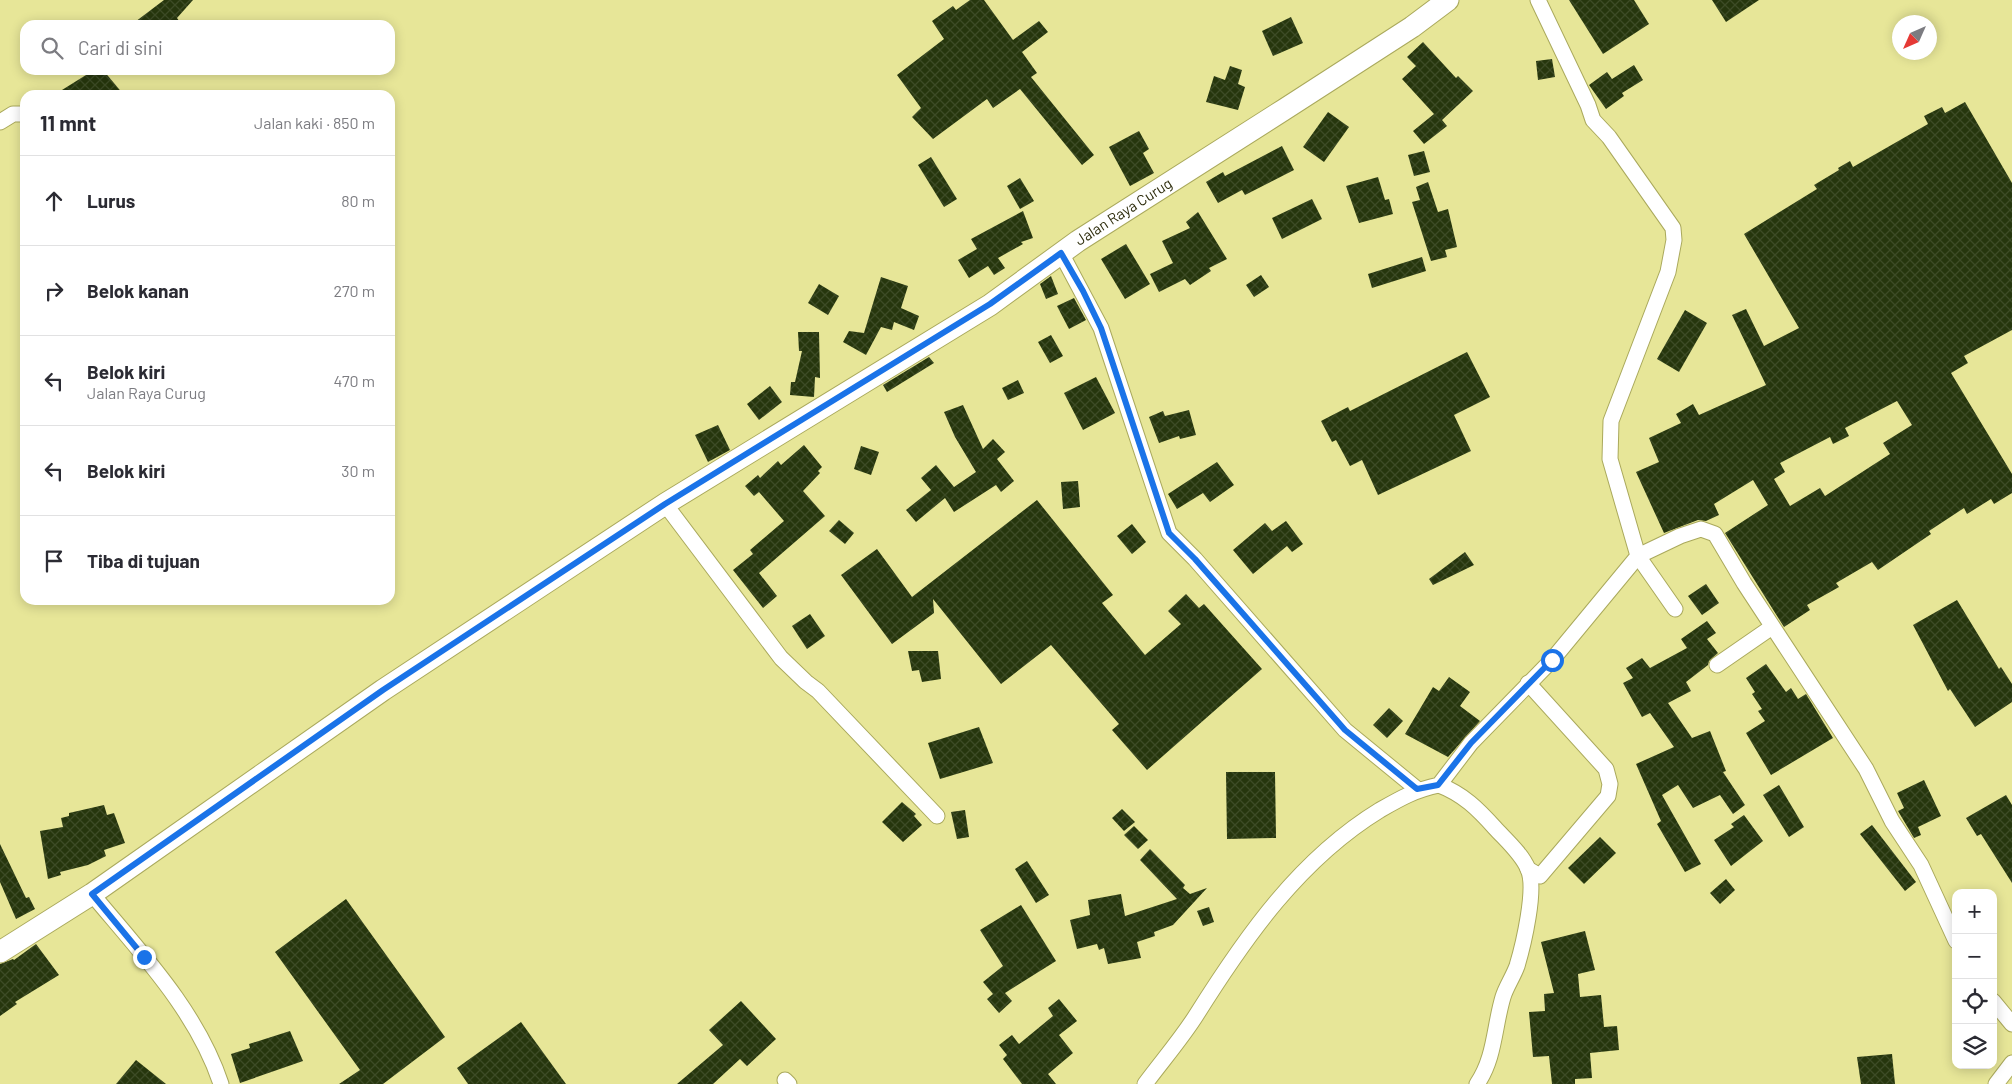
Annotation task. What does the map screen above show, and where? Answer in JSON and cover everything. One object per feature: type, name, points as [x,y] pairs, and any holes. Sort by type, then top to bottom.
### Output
[{"type":"street","name":"Jalan Raya Curug","points":[[0,952],[92,894],[383,690],[665,504],[990,304],[1061,253],[1412,27],[1448,0]]},
{"type":"street","points":[[1538,0],[1588,105],[1593,120],[1609,137],[1673,228],[1674,240],[1668,272],[1611,421],[1610,459],[1638,556],[1675,609]]},
{"type":"street","points":[[0,122],[13,114],[20,114]]},
{"type":"street","points":[[1061,253],[1083,291],[1101,328],[1169,533],[1195,559],[1345,730],[1417,789]]},
{"type":"street","points":[[665,504],[781,658],[818,691],[937,816]]},
{"type":"street","points":[[1438,785],[1471,743],[1552,660],[1638,556],[1680,536],[1701,529],[1709,530],[1720,541],[1772,627],[1866,769],[1892,821],[1929,881],[1953,934]]},
{"type":"street","points":[[1716,665],[1772,627]]},
{"type":"street","points":[[1145,1084],[1197,1014],[1239,949],[1272,905],[1307,868],[1355,826],[1417,789],[1438,785],[1468,799],[1511,844],[1528,869],[1540,876],[1608,796],[1610,784],[1606,769],[1528,683]]},
{"type":"street","points":[[1477,1084],[1486,1070],[1503,997],[1517,966],[1530,906],[1528,869]]},
{"type":"street","points":[[92,894],[144,957],[193,1024],[213,1061],[221,1084]]},
{"type":"street","points":[[1997,1006],[2012,1024]]},
{"type":"street","points":[[1996,1084],[2012,1063]]},
{"type":"building","points":[[164,0],[193,0],[177,18],[178,20],[138,20]]},
{"type":"building","points":[[970,0],[984,0],[1013,40],[1039,21],[1048,32],[1022,52],[1037,73],[1031,77],[1094,155],[1082,165],[1020,89],[993,108],[987,99],[933,139],[912,117],[921,108],[897,75],[944,39],[932,21],[953,6],[956,10]]},
{"type":"building","points":[[1569,0],[1634,0],[1649,24],[1603,54]]},
{"type":"building","points":[[1712,0],[1759,0],[1726,22]]},
{"type":"building","points":[[1291,17],[1303,43],[1273,56],[1262,31]]},
{"type":"building","points":[[1423,42],[1456,78],[1458,76],[1473,91],[1442,120],[1447,126],[1424,144],[1413,131],[1434,114],[1402,79],[1416,66],[1407,57]]},
{"type":"building","points":[[1552,59],[1555,77],[1538,80],[1536,61]]},
{"type":"building","points":[[1634,65],[1643,80],[1622,93],[1624,96],[1606,109],[1589,85],[1607,72],[1612,79]]},
{"type":"building","points":[[1230,66],[1242,70],[1238,84],[1245,87],[1238,110],[1206,102],[1214,76],[1225,80]]},
{"type":"building","points":[[86,75],[107,75],[120,90],[62,90]]},
{"type":"building","points":[[1965,102],[2012,183],[2012,330],[1964,356],[1968,363],[1951,373],[2012,474],[2012,493],[1994,504],[1991,499],[1967,514],[1964,508],[1929,531],[1931,534],[1878,570],[1872,562],[1836,583],[1839,587],[1807,605],[1810,610],[1784,627],[1725,533],[1768,505],[1753,480],[1714,504],[1719,515],[1706,521],[1698,520],[1664,533],[1636,472],[1659,462],[1649,438],[1681,423],[1676,414],[1693,404],[1699,415],[1766,385],[1732,315],[1746,309],[1764,346],[1799,328],[1744,234],[1817,189],[1814,185],[1839,170],[1838,168],[1850,161],[1853,167],[1928,124],[1924,116],[1942,107],[1945,113]],"holes":[[[1897,401],[1912,425],[1883,443],[1890,454],[1825,496],[1820,488],[1790,506],[1774,479],[1785,472],[1780,463],[1830,437],[1833,444],[1849,436],[1845,428]]]},
{"type":"building","points":[[1328,112],[1349,127],[1324,162],[1303,147]]},
{"type":"building","points":[[1139,131],[1149,149],[1143,153],[1154,173],[1130,186],[1109,147]]},
{"type":"building","points":[[1282,146],[1294,170],[1245,195],[1242,190],[1218,203],[1206,182],[1223,172],[1225,176]]},
{"type":"building","points":[[1424,151],[1430,172],[1414,176],[1408,155]]},
{"type":"building","points":[[931,157],[957,199],[944,207],[918,165]]},
{"type":"building","points":[[1378,177],[1385,200],[1389,199],[1393,214],[1359,223],[1346,186]]},
{"type":"building","points":[[1020,178],[1034,201],[1020,209],[1007,186]]},
{"type":"building","points":[[1428,182],[1438,212],[1448,209],[1457,247],[1445,250],[1447,257],[1431,261],[1412,202],[1420,200],[1416,187]]},
{"type":"building","points":[[1312,199],[1322,219],[1282,239],[1272,218]]},
{"type":"building","points":[[1023,211],[1033,238],[1021,242],[1023,244],[998,258],[1005,268],[994,275],[988,266],[969,278],[958,260],[977,249],[971,239]]},
{"type":"building","points":[[1198,212],[1227,259],[1209,268],[1211,271],[1190,285],[1185,279],[1159,292],[1150,274],[1173,263],[1162,241],[1190,228],[1186,222]]},
{"type":"building","points":[[1126,244],[1150,284],[1125,299],[1101,259]]},
{"type":"building","points":[[1422,257],[1426,271],[1372,288],[1368,274]]},
{"type":"building","points":[[1261,275],[1269,287],[1254,297],[1246,285]]},
{"type":"building","points":[[1051,276],[1058,294],[1046,299],[1040,284]]},
{"type":"building","points":[[881,277],[908,286],[901,308],[919,316],[914,330],[894,322],[892,330],[881,327],[866,355],[843,342],[849,331],[864,333]]},
{"type":"building","points":[[819,284],[839,296],[828,315],[808,303]]},
{"type":"building","points":[[1074,298],[1086,320],[1069,329],[1057,306]]},
{"type":"building","points":[[1685,310],[1707,323],[1679,372],[1657,359]]},
{"type":"building","points":[[798,332],[819,332],[820,378],[815,377],[814,397],[790,395],[791,382],[795,382],[802,351],[799,351]]},
{"type":"building","points":[[1051,335],[1063,356],[1050,363],[1038,342]]},
{"type":"building","points":[[1467,352],[1490,397],[1454,415],[1471,451],[1378,495],[1362,460],[1350,466],[1336,440],[1332,442],[1321,421],[1348,407],[1350,411]]},
{"type":"building","points":[[929,357],[934,363],[887,392],[883,385]]},
{"type":"building","points":[[1096,377],[1115,413],[1083,430],[1064,393]]},
{"type":"building","points":[[1018,380],[1024,393],[1008,400],[1002,388]]},
{"type":"building","points":[[770,386],[782,402],[759,420],[747,404]]},
{"type":"building","points":[[963,405],[983,449],[993,439],[1005,452],[997,459],[1014,481],[1001,492],[996,485],[954,512],[945,498],[916,522],[906,510],[931,490],[921,478],[936,465],[954,487],[976,472],[955,437],[944,412]]},
{"type":"building","points":[[1189,410],[1196,435],[1180,439],[1179,436],[1159,443],[1149,417],[1163,411],[1165,416]]},
{"type":"building","points":[[718,425],[730,450],[708,462],[695,435]]},
{"type":"building","points":[[804,445],[822,467],[818,471],[820,473],[803,491],[825,516],[759,573],[777,596],[763,608],[733,570],[753,554],[750,550],[784,521],[759,492],[754,496],[745,486],[758,475],[760,478],[778,461],[781,465]]},
{"type":"building","points":[[861,446],[879,452],[871,475],[854,469]]},
{"type":"building","points":[[1217,462],[1234,485],[1210,502],[1203,493],[1177,509],[1168,494]]},
{"type":"building","points":[[1078,481],[1080,507],[1063,509],[1061,482]]},
{"type":"building","points":[[1037,500],[1113,595],[1102,603],[1145,655],[1181,624],[1168,611],[1186,594],[1199,608],[1204,604],[1262,669],[1147,770],[1112,730],[1119,724],[1051,645],[1001,684],[933,599],[934,613],[892,644],[841,575],[877,549],[912,597]]},
{"type":"building","points":[[839,520],[854,533],[845,544],[829,531]]},
{"type":"building","points":[[1286,521],[1303,544],[1292,552],[1287,546],[1253,574],[1233,550],[1265,523],[1272,531]]},
{"type":"building","points":[[1132,524],[1146,542],[1132,554],[1117,536]]},
{"type":"building","points":[[1465,552],[1474,565],[1433,585],[1429,579]]},
{"type":"building","points":[[1706,584],[1719,603],[1702,615],[1688,596]]},
{"type":"building","points":[[1957,600],[1999,669],[2001,667],[2012,684],[2012,702],[1975,727],[1950,689],[1948,691],[1913,625]]},
{"type":"building","points":[[810,614],[825,636],[807,649],[792,626]]},
{"type":"building","points":[[1707,621],[1716,633],[1707,639],[1718,653],[1709,661],[1708,665],[1686,682],[1691,691],[1668,703],[1692,738],[1710,731],[1726,771],[1723,772],[1745,805],[1733,814],[1720,795],[1693,808],[1678,785],[1662,795],[1701,864],[1685,872],[1657,824],[1661,821],[1636,764],[1674,747],[1650,713],[1642,717],[1623,683],[1633,678],[1626,668],[1642,658],[1650,668],[1687,648],[1681,639]]},
{"type":"building","points":[[908,651],[938,651],[941,679],[922,682],[919,670],[912,671]]},
{"type":"building","points":[[1766,664],[1786,692],[1791,688],[1798,699],[1806,694],[1833,738],[1771,775],[1746,733],[1765,721],[1758,711],[1762,709],[1752,694],[1755,692],[1746,678]]},
{"type":"building","points":[[1449,677],[1470,692],[1460,706],[1480,721],[1448,757],[1405,734],[1433,687],[1439,691]]},
{"type":"building","points":[[1389,708],[1403,721],[1387,738],[1373,725]]},
{"type":"building","points":[[979,727],[993,763],[940,779],[928,743]]},
{"type":"building","points":[[1226,772],[1275,772],[1276,838],[1227,839]]},
{"type":"building","points":[[1924,780],[1941,816],[1918,827],[1921,835],[1914,838],[1898,811],[1904,808],[1897,793]]},
{"type":"building","points":[[1779,785],[1804,827],[1789,837],[1763,795]]},
{"type":"building","points":[[2006,795],[2012,805],[2012,883],[1981,834],[1977,836],[1966,818]]},
{"type":"building","points":[[902,802],[916,814],[914,816],[922,825],[903,842],[882,822]]},
{"type":"building","points":[[104,805],[107,815],[114,813],[125,843],[104,850],[106,856],[88,865],[60,872],[61,875],[48,879],[40,831],[63,827],[61,818],[69,816],[69,813]]},
{"type":"building","points":[[1122,809],[1135,822],[1124,831],[1112,818]]},
{"type":"building","points":[[965,810],[969,837],[957,839],[951,812]]},
{"type":"building","points":[[1744,815],[1763,841],[1731,866],[1714,840],[1734,827],[1731,824]]},
{"type":"building","points":[[1872,825],[1916,882],[1905,891],[1860,834]]},
{"type":"building","points":[[1134,826],[1148,840],[1138,849],[1124,835]]},
{"type":"building","points":[[1600,837],[1616,853],[1584,884],[1568,868]]},
{"type":"building","points":[[0,844],[26,898],[29,897],[35,909],[16,919],[0,882]]},
{"type":"building","points":[[1150,849],[1185,885],[1183,888],[1190,894],[1207,888],[1173,925],[1154,932],[1155,936],[1137,942],[1141,958],[1108,964],[1104,948],[1099,950],[1097,944],[1077,949],[1070,920],[1090,915],[1088,900],[1121,894],[1125,916],[1177,899],[1140,860]]},
{"type":"building","points":[[1027,861],[1049,895],[1036,903],[1015,869]]},
{"type":"building","points":[[1726,879],[1735,890],[1720,904],[1710,893]]},
{"type":"building","points":[[346,899],[445,1037],[383,1084],[339,1084],[360,1070],[275,952]]},
{"type":"building","points":[[1021,905],[1056,961],[1005,993],[1012,1001],[999,1013],[987,999],[993,994],[983,982],[1003,966],[980,930]]},
{"type":"building","points":[[1209,907],[1214,922],[1203,926],[1197,911]]},
{"type":"building","points":[[1585,931],[1595,970],[1578,974],[1580,997],[1601,995],[1604,1027],[1617,1026],[1619,1050],[1590,1053],[1592,1078],[1575,1079],[1575,1084],[1552,1084],[1549,1056],[1533,1057],[1529,1012],[1545,1011],[1544,994],[1554,993],[1541,942]]},
{"type":"building","points":[[36,944],[59,975],[15,1002],[17,1004],[0,1016],[0,964],[14,960]]},
{"type":"building","points":[[1059,999],[1077,1021],[1059,1035],[1073,1053],[1048,1074],[1056,1084],[1022,1084],[1003,1059],[1007,1055],[999,1045],[1012,1035],[1019,1044],[1053,1016],[1048,1008]]},
{"type":"building","points":[[741,1001],[776,1039],[747,1066],[740,1059],[713,1084],[677,1084],[723,1045],[709,1030]]},
{"type":"building","points":[[521,1022],[566,1084],[468,1084],[457,1068]]},
{"type":"building","points":[[290,1031],[303,1061],[240,1083],[231,1054],[250,1048],[249,1044]]},
{"type":"building","points":[[1892,1054],[1895,1084],[1861,1084],[1857,1057]]},
{"type":"building","points":[[136,1060],[166,1084],[116,1084]]},
{"type":"route","points":[[144,957],[92,894],[383,690],[665,504],[990,304],[1061,253],[1083,291],[1101,328],[1169,533],[1195,559],[1345,730],[1417,789],[1438,785],[1471,743],[1552,660]]}]
